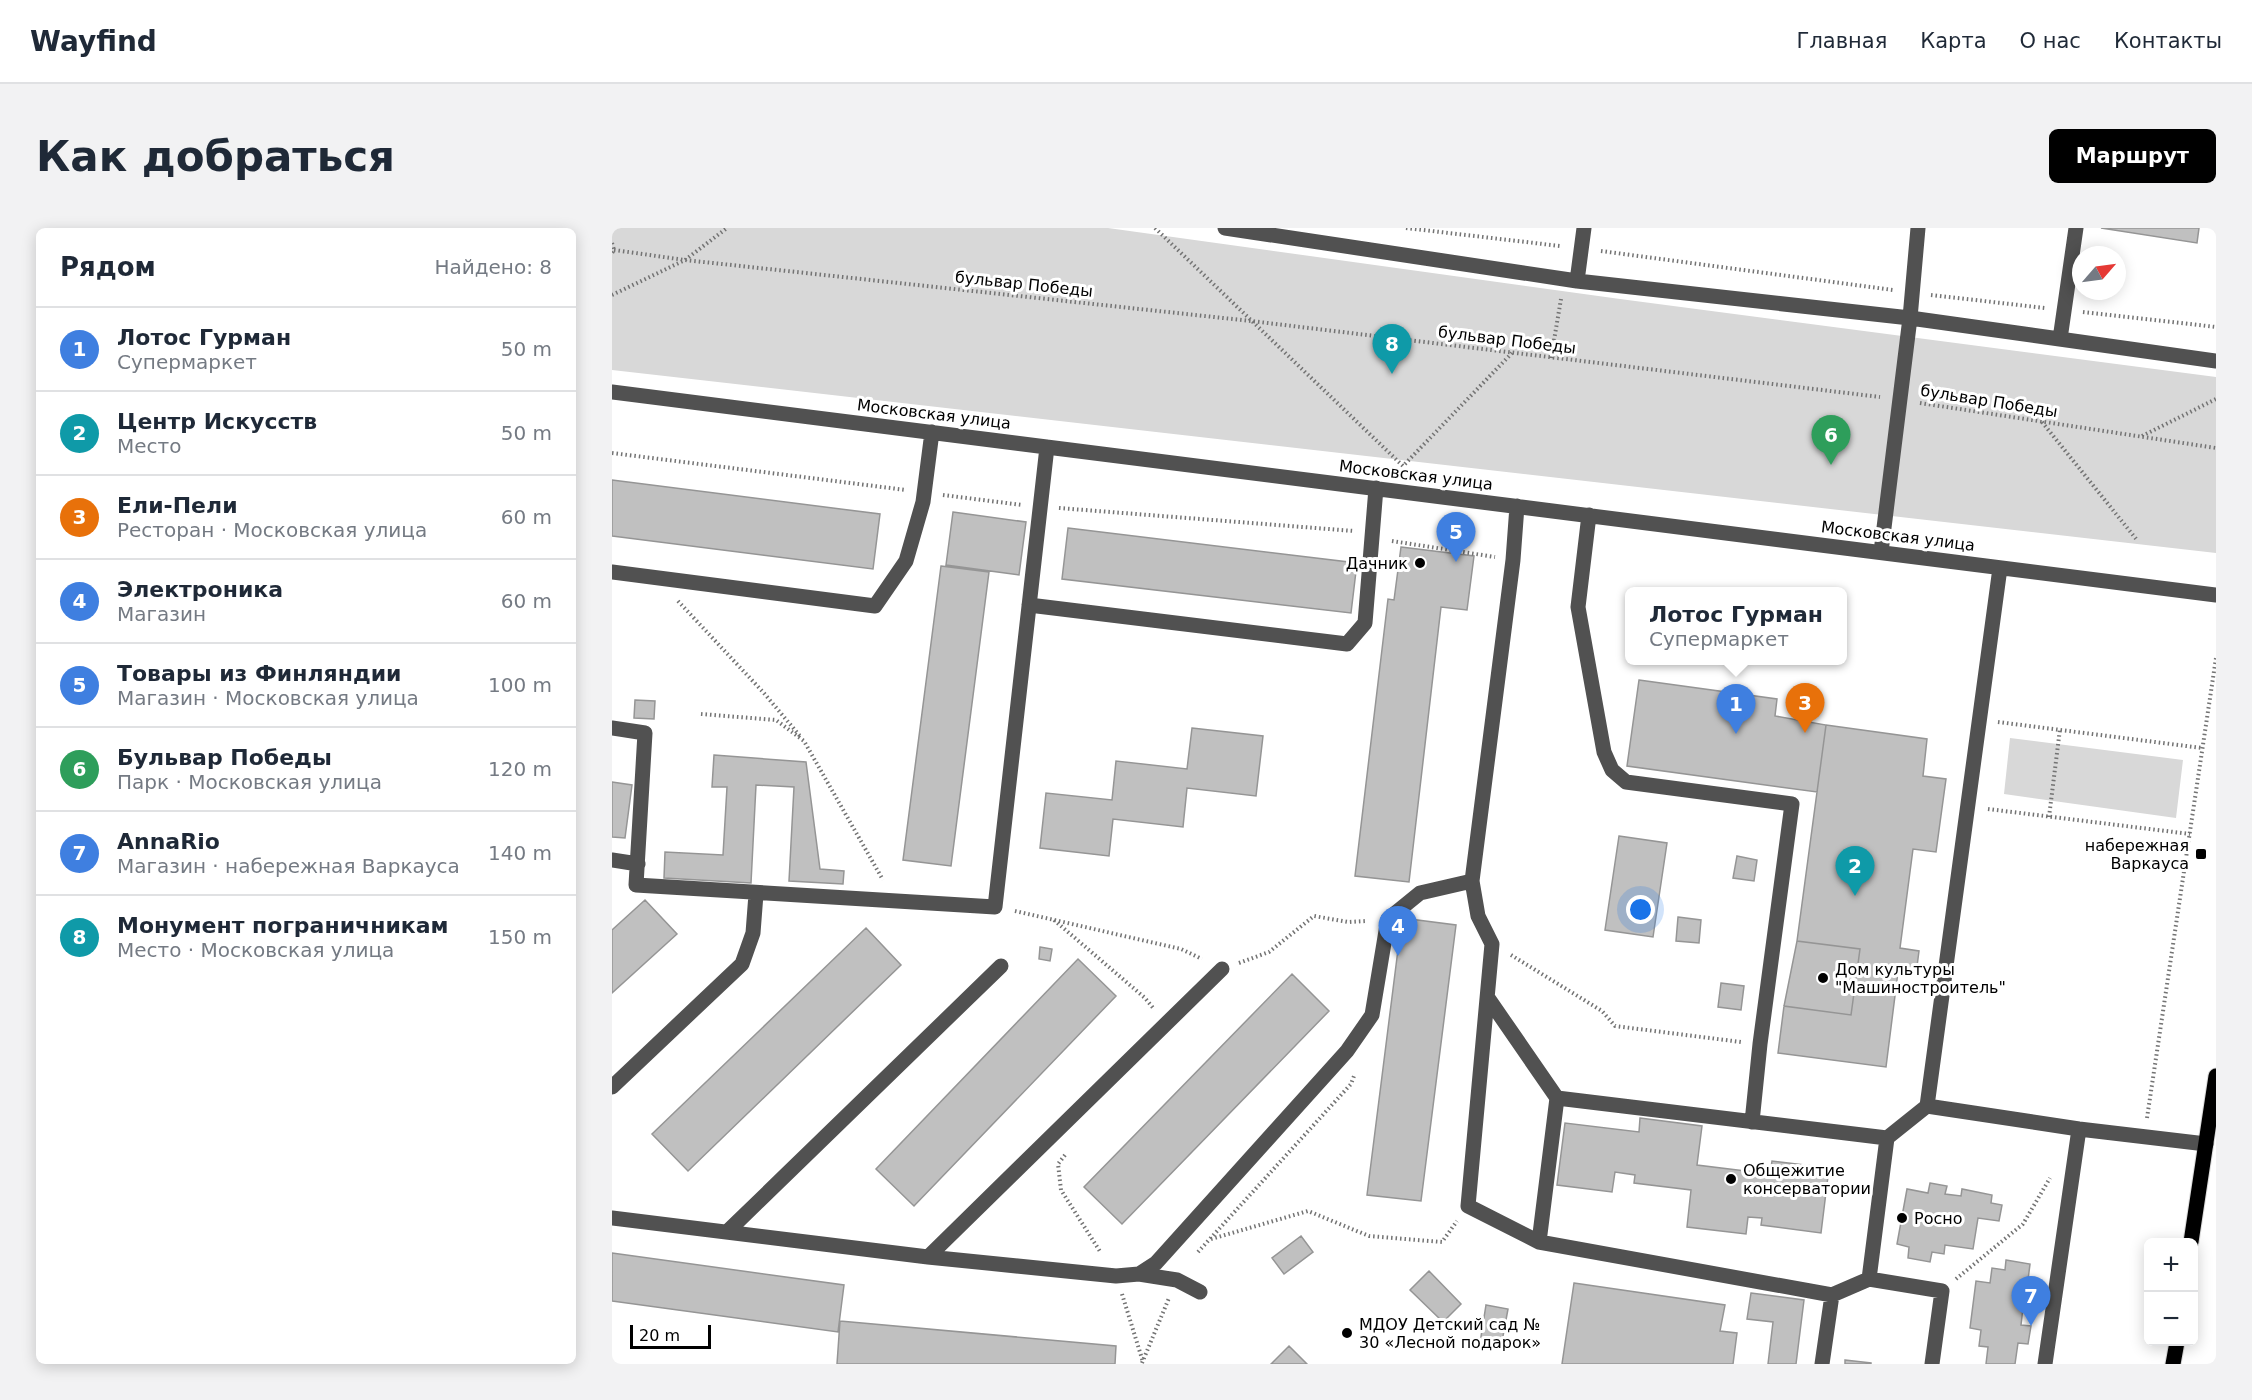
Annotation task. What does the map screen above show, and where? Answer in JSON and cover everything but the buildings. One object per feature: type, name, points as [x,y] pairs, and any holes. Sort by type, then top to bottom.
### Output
[{"type":"main road","points":[[2192,1238],[2216,1076]]},
{"type":"main road","points":[[2173,1364],[2175,1346]]},
{"type":"street","points":[[1225,228],[1577,280],[1910,318],[2216,361]]},
{"type":"street","points":[[1577,280],[1584,228]]},
{"type":"street","points":[[1881,552],[1910,318],[1918,228]]},
{"type":"street","points":[[2060,339],[2076,228]]},
{"type":"street","name":"Московская улица","points":[[612,392],[2216,595]]},
{"type":"street","points":[[612,572],[875,606],[906,561],[923,502],[932,432]]},
{"type":"street","points":[[612,728],[645,733],[636,885],[995,907],[1047,447]]},
{"type":"street","points":[[1029,604],[1347,644],[1365,623],[1376,488]]},
{"type":"street","points":[[1517,506],[1513,560],[1472,881],[1478,916],[1492,944],[1468,1206],[1539,1242],[1832,1295],[1869,1280],[1942,1291],[1932,1364]]},
{"type":"street","points":[[1589,515],[1578,607],[1604,752],[1612,770],[1626,782],[1792,804],[1752,1122]]},
{"type":"street","points":[[1869,1280],[1887,1138],[1927,1106],[2000,568]]},
{"type":"street","points":[[612,860],[638,864]]},
{"type":"street","points":[[1139,1274],[1166,1255],[1347,1051],[1366,1024],[1372,1015],[1388,919],[1420,893],[1472,881]]},
{"type":"street","points":[[612,1087],[742,964],[753,933],[756,894]]},
{"type":"street","points":[[728,1232],[1001,966]]},
{"type":"street","points":[[928,1257],[1222,969]]},
{"type":"street","points":[[1488,998],[1557,1098],[1539,1242]]},
{"type":"street","points":[[1557,1098],[1887,1138]]},
{"type":"street","points":[[1927,1106],[2079,1129],[2206,1144]]},
{"type":"street","points":[[2045,1364],[2079,1129]]},
{"type":"street","points":[[612,1218],[928,1257],[1116,1276],[1139,1274],[1177,1280],[1200,1292]]},
{"type":"street","points":[[1822,1364],[1832,1295]]},
{"type":"path","points":[[612,295],[685,260],[727,228]]},
{"type":"path","points":[[1155,228],[1403,466],[1512,353]]},
{"type":"path","points":[[1406,228],[1582,248],[1912,293]]},
{"type":"path","points":[[612,243],[613,252]]},
{"type":"path","name":"бульвар Победы","points":[[613,252],[1251,321],[1900,400],[2216,448]]},
{"type":"path","points":[[1551,358],[1562,294]]},
{"type":"path","points":[[2141,436],[2216,399]]},
{"type":"path","points":[[2042,422],[2137,540]]},
{"type":"path","points":[[655,578],[763,692],[804,741],[895,902]]},
{"type":"path","points":[[2145,1137],[2216,658]]},
{"type":"path","points":[[701,714],[776,720],[804,741]]},
{"type":"path","points":[[1980,720],[2202,748]]},
{"type":"path","points":[[2049,817],[2060,729]]},
{"type":"path","points":[[1968,806],[2190,834]]},
{"type":"path","points":[[995,907],[1181,949],[1222,969],[1269,952],[1314,916],[1348,922],[1388,919]]},
{"type":"path","points":[[1054,920],[1145,998],[1160,1017],[1155,1035]]},
{"type":"path","points":[[1492,944],[1602,1011],[1615,1026],[1760,1044]]},
{"type":"path","points":[[1142,1363],[1182,1267],[1211,1239],[1352,1084],[1354,1074]]},
{"type":"path","points":[[1072,1146],[1058,1164],[1061,1190],[1116,1276],[1142,1363]]},
{"type":"path","points":[[1942,1291],[2023,1224],[2051,1176]]},
{"type":"path","points":[[1211,1239],[1308,1211],[1369,1236],[1442,1242],[1468,1206]]},
{"type":"shaded area","points":[[612,228],[1108,228],[1620,299],[2216,377],[2216,553],[612,370]]},
{"type":"shaded area","points":[[2010,738],[2183,760],[2176,818],[2004,794]]},
{"type":"place","name":"Монумент пограничникам","points":[[1392,374]]},
{"type":"place","name":"Бульвар Победы","points":[[1831,465]]},
{"type":"place","name":"Товары из Финляндии","points":[[1456,562]]},
{"type":"place","name":"Дачник","points":[[1420,563]]},
{"type":"place","name":"Ели-Пели","points":[[1805,733]]},
{"type":"place","name":"Лотос Гурман","points":[[1736,734]]},
{"type":"place","name":"набережная Варкауса","points":[[2201,854]]},
{"type":"place","name":"Центр Искусств","points":[[1855,896]]},
{"type":"place","name":"Электроника","points":[[1398,956]]},
{"type":"place","name":"Дом культуры \"Машиностроитель\"","points":[[1823,978]]},
{"type":"place","name":"Общежитие консерватории","points":[[1731,1179]]},
{"type":"place","name":"Росно","points":[[1902,1218]]},
{"type":"place","name":"AnnaRio","points":[[2031,1326]]},
{"type":"place","name":"МДОУ Детский сад № 30 «Лесной подарок»","points":[[1347,1333]]}]
